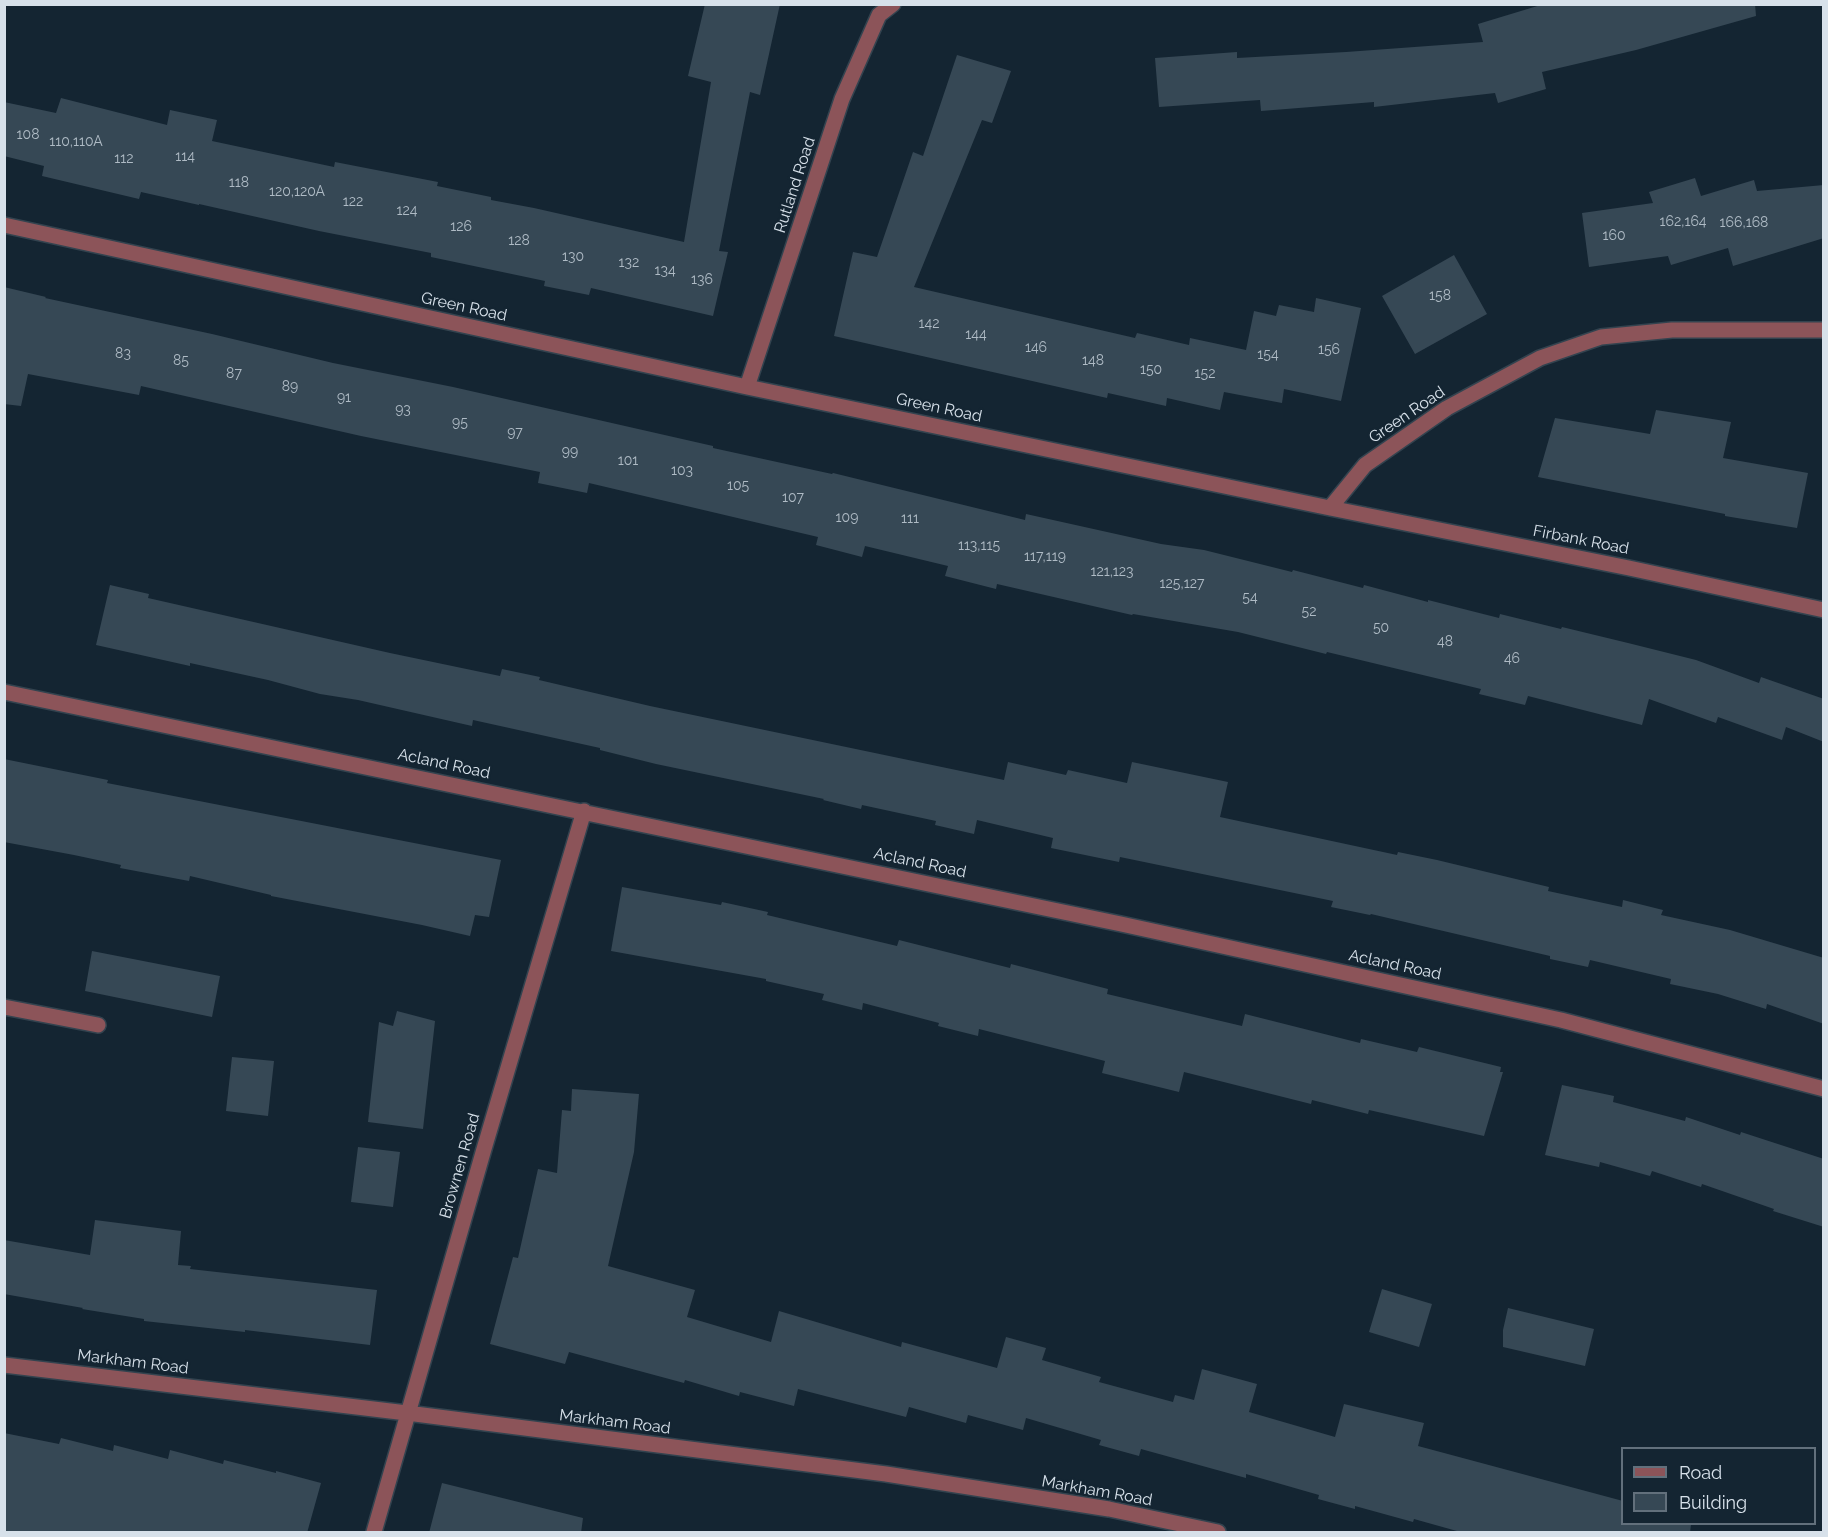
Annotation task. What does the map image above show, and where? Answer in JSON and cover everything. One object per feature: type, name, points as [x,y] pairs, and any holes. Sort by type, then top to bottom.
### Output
[{"type":"street","name":"Rutland Road","points":[[747,387],[842,99],[874,10],[893,4]]},
{"type":"street","name":"Green Road","points":[[4,225],[747,387],[1330,508],[1365,465],[1447,408],[1540,358],[1601,337],[1671,330],[1824,330]]},
{"type":"street","name":"Firbank Road","points":[[1330,508],[1824,610]]},
{"type":"street","name":"Acland Road","points":[[4,692],[584,811],[1562,1020],[1824,1089]]},
{"type":"street","name":"Brownen Road","points":[[374,1533],[407,1413],[584,811]]},
{"type":"street","points":[[4,1007],[98,1025]]},
{"type":"street","name":"Markham Road","points":[[4,1365],[886,1474],[1109,1509],[1218,1533]]},
{"type":"building","points":[[705,4],[780,4],[760,95],[750,92],[719,251],[728,252],[713,316],[591,288],[589,295],[544,286],[545,281],[431,257],[431,253],[141,192],[139,199],[42,176],[44,166],[4,156],[4,102],[56,113],[61,98],[167,125],[170,110],[217,120],[212,141],[334,167],[335,162],[438,182],[437,186],[491,197],[491,200],[684,242],[711,82],[688,76]]},
{"type":"building","points":[[1544,4],[1755,4],[1756,16],[1636,50],[1542,72],[1546,89],[1498,103],[1495,93],[1374,107],[1374,102],[1261,111],[1260,100],[1159,107],[1155,58],[1237,52],[1237,58],[1483,42],[1478,24]]},
{"type":"building","points":[[957,55],[1011,71],[992,123],[982,120],[914,287],[1135,338],[1137,333],[1189,345],[1190,338],[1246,350],[1254,311],[1276,316],[1279,305],[1314,312],[1316,298],[1361,308],[1341,401],[1284,389],[1282,403],[1224,392],[1220,410],[1167,398],[1166,406],[1108,393],[1107,398],[834,336],[853,252],[877,257],[913,152],[923,156]]},
{"type":"building","points":[[1695,178],[1701,196],[1754,180],[1757,191],[1824,185],[1824,238],[1733,266],[1728,248],[1671,265],[1668,256],[1589,267],[1582,213],[1653,203],[1649,192]]},
{"type":"building","points":[[1454,255],[1487,314],[1415,354],[1382,296]]},
{"type":"building","points":[[4,287],[333,363],[453,387],[713,446],[713,448],[833,473],[1025,520],[1026,514],[1161,544],[1204,550],[1363,588],[1364,585],[1499,618],[1500,614],[1561,629],[1562,627],[1696,660],[1759,683],[1761,677],[1824,699],[1824,742],[1786,727],[1782,740],[1718,717],[1716,723],[1649,699],[1642,725],[1528,696],[1525,705],[1479,694],[1481,689],[1327,652],[1326,654],[1238,632],[1132,615],[997,584],[996,589],[945,576],[948,566],[865,546],[862,557],[816,545],[818,537],[589,483],[587,493],[538,483],[540,472],[361,436],[141,386],[139,395],[28,374],[21,406],[4,404]]},
{"type":"building","points":[[1656,410],[1731,422],[1723,458],[1808,473],[1797,528],[1725,516],[1725,514],[1538,477],[1555,418],[1650,434]]},
{"type":"building","points":[[110,585],[149,594],[148,598],[390,653],[500,676],[502,669],[650,706],[1004,780],[1008,762],[1066,775],[1068,770],[1127,783],[1132,762],[1228,782],[1220,817],[1397,855],[1398,852],[1437,860],[1549,887],[1548,891],[1622,907],[1623,900],[1663,910],[1661,915],[1730,930],[1824,958],[1824,1024],[1767,1004],[1766,1009],[1718,994],[1670,984],[1671,979],[1590,960],[1588,967],[1550,959],[1550,956],[1371,914],[1331,907],[1333,901],[1120,857],[1119,862],[1051,848],[1053,838],[977,820],[974,834],[935,825],[936,821],[862,805],[861,809],[824,799],[656,764],[600,750],[600,748],[473,720],[472,726],[358,700],[320,694],[190,663],[190,666],[96,645]]},
{"type":"building","points":[[4,759],[108,780],[107,783],[501,860],[489,917],[475,915],[470,936],[271,896],[190,876],[189,881],[4,842]]},
{"type":"building","points":[[622,887],[721,905],[722,902],[897,946],[899,940],[1010,968],[1011,964],[1108,989],[1107,994],[1242,1026],[1245,1014],[1360,1043],[1361,1039],[1417,1052],[1419,1047],[1501,1067],[1500,1072],[1503,1072],[1484,1136],[1369,1110],[1368,1114],[1312,1100],[1311,1104],[1184,1072],[1179,1092],[1102,1073],[1105,1061],[979,1029],[978,1036],[863,1003],[862,1010],[822,1000],[824,994],[766,981],[766,979],[611,951]]},
{"type":"building","points":[[92,951],[220,976],[212,1017],[85,991]]},
{"type":"building","points":[[397,1011],[435,1021],[423,1129],[368,1122],[379,1022],[393,1026]]},
{"type":"building","points":[[232,1057],[274,1061],[268,1116],[226,1111]]},
{"type":"building","points":[[1562,1085],[1614,1096],[1613,1102],[1685,1121],[1686,1117],[1824,1159],[1824,1227],[1773,1211],[1774,1209],[1702,1184],[1701,1187],[1652,1171],[1650,1176],[1600,1162],[1599,1167],[1545,1155]]},
{"type":"building","points":[[572,1089],[639,1094],[634,1152],[608,1266],[695,1290],[687,1317],[771,1342],[779,1311],[901,1347],[902,1342],[997,1368],[1006,1337],[1046,1348],[1042,1360],[1101,1377],[1099,1382],[1173,1402],[1175,1395],[1194,1400],[1202,1369],[1257,1384],[1249,1412],[1335,1437],[1344,1404],[1424,1423],[1418,1446],[1621,1500],[1621,1525],[1691,1525],[1690,1533],[1464,1533],[1355,1506],[1355,1509],[1318,1499],[1319,1495],[1246,1474],[1246,1478],[1141,1449],[1139,1456],[1099,1445],[1101,1440],[1026,1418],[1023,1430],[968,1415],[966,1423],[909,1407],[906,1417],[798,1389],[794,1406],[740,1392],[739,1396],[685,1380],[684,1383],[569,1352],[565,1364],[490,1344],[513,1257],[518,1258],[538,1169],[557,1173],[562,1110],[571,1111]]},
{"type":"building","points":[[358,1147],[400,1152],[393,1207],[351,1202]]},
{"type":"building","points":[[95,1220],[181,1231],[178,1265],[191,1266],[190,1269],[377,1290],[370,1345],[144,1321],[144,1319],[4,1294],[4,1240],[90,1255]]},
{"type":"building","points":[[1382,1289],[1432,1304],[1419,1347],[1369,1332]]},
{"type":"building","points":[[1508,1308],[1594,1329],[1585,1366],[1503,1347],[1503,1330]]},
{"type":"building","points":[[4,1433],[59,1444],[61,1438],[113,1451],[114,1445],[168,1459],[170,1450],[223,1464],[224,1460],[321,1483],[307,1533],[4,1533]]},
{"type":"building","points":[[442,1483],[583,1518],[581,1533],[429,1533]]}]
